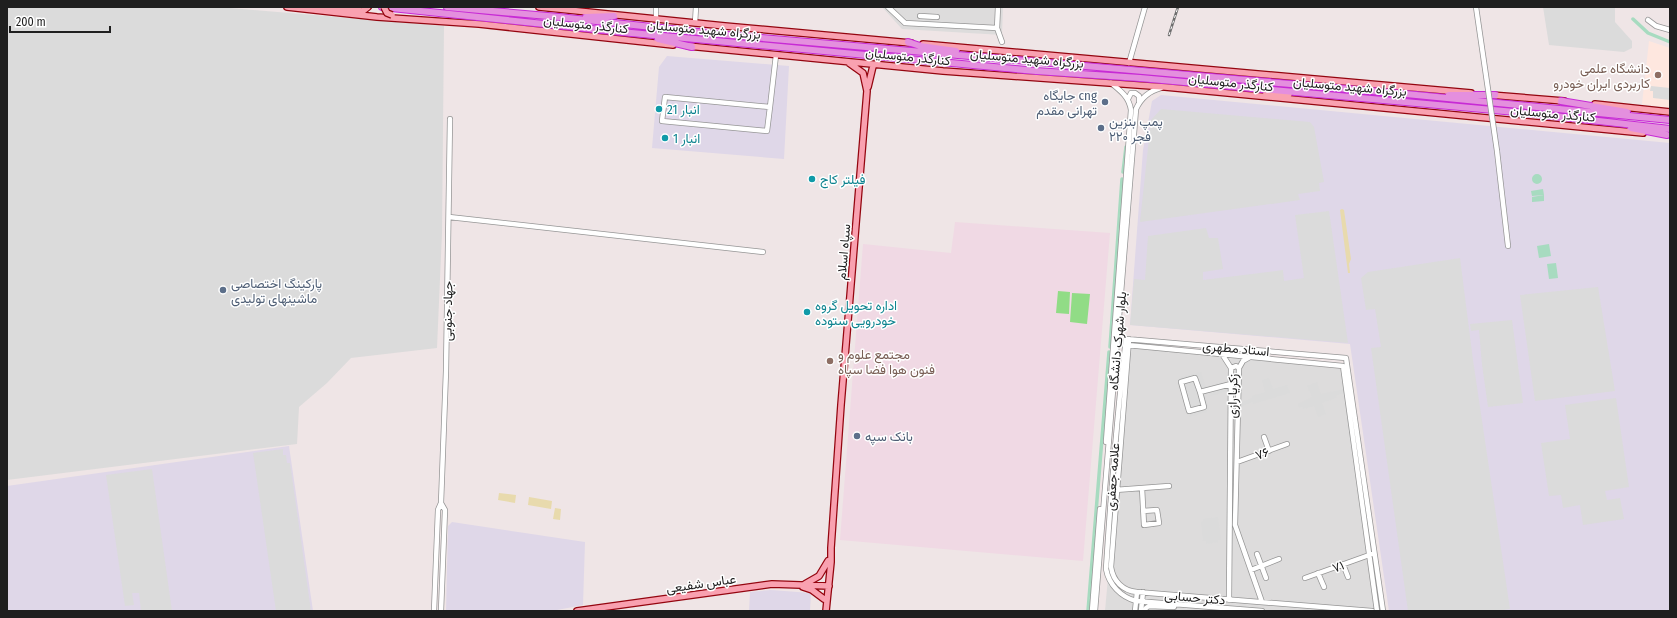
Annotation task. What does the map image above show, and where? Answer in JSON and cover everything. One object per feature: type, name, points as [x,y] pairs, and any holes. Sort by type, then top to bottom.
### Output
[{"type":"highway","name":"بزرگراه شهید متوسلیان","points":[[383,7],[621,32],[1036,71],[1140,78],[1670,128]]},
{"type":"highway","name":"بزرگراه شهید متوسلیان","points":[[447,7],[717,34],[1406,94],[1670,120]]},
{"type":"highway","points":[[559,17],[614,16]]},
{"type":"highway","points":[[621,32],[692,47]]},
{"type":"highway","points":[[908,42],[920,46],[962,52],[984,58]]},
{"type":"highway","points":[[1406,94],[1495,95]]},
{"type":"highway","points":[[1561,101],[1632,113],[1655,119]]},
{"type":"highway","points":[[1588,120],[1669,135]]},
{"type":"main road","name":"کنارگذر متوسلیان","points":[[287,7],[378,17],[475,24],[776,55],[1026,78],[1166,87],[1669,135]]},
{"type":"main road","points":[[322,7],[363,11],[368,7]]},
{"type":"main road","points":[[383,7],[385,11],[392,15],[475,24]]},
{"type":"main road","name":"کنارگذر متوسلیان","points":[[539,7],[614,16],[1128,63],[1239,71],[1670,112]]},
{"type":"main road","name":"سپاه اسلام","points":[[825,611],[867,91],[863,73],[847,61]]},
{"type":"main road","points":[[867,91],[873,66],[876,64]]},
{"type":"main road","points":[[1226,93],[1312,94]]},
{"type":"main road","name":"سپاه اسلام","points":[[825,611],[824,599],[827,587],[828,561],[831,548]]},
{"type":"main road","points":[[803,586],[819,576],[828,561]]},
{"type":"main road","name":"عباس شفیعی","points":[[577,611],[772,584],[827,587]]},
{"type":"main road","name":"عباس شفیعی","points":[[595,611],[772,586],[803,586]]},
{"type":"main road","points":[[803,586],[812,590],[824,599]]},
{"type":"street","points":[[656,7],[656,19]]},
{"type":"street","points":[[695,23],[696,7]]},
{"type":"street","points":[[888,7],[905,23],[997,28]]},
{"type":"street","points":[[998,7],[997,28],[1002,42]]},
{"type":"street","points":[[1128,63],[1145,7]]},
{"type":"street","points":[[1476,7],[1497,152],[1508,246]]},
{"type":"street","points":[[928,15],[928,24]]},
{"type":"street","points":[[920,16],[928,15],[937,17]]},
{"type":"street","points":[[1648,20],[1656,26],[1670,30]]},
{"type":"street","points":[[770,107],[665,97],[662,121],[767,132],[770,107],[776,55]]},
{"type":"street","points":[[1111,83],[1124,93],[1128,99],[1131,93],[1135,92],[1139,96],[1139,102]]},
{"type":"street","points":[[1139,102],[1149,93],[1166,87]]},
{"type":"street","name":"بلوار شهرک دانشگاه","points":[[1095,611],[1129,175],[1131,110],[1128,99]]},
{"type":"street","name":"بلوار شهرک دانشگاه","points":[[1092,611],[1129,175],[1136,109],[1139,102]]},
{"type":"street","name":"جهاد جنوبی","points":[[434,611],[438,510],[441,503],[446,371],[450,119]]},
{"type":"street","points":[[449,217],[763,252]]},
{"type":"street","name":"علامه جعفری","points":[[1128,339],[1116,425],[1106,569],[1108,577],[1122,596],[1136,601]]},
{"type":"street","name":"استاد مطهری","points":[[1128,339],[1346,358],[1357,445]]},
{"type":"street","name":"علامه جعفری","points":[[1127,345],[1118,490],[1111,567],[1112,573],[1123,588],[1129,591],[1137,592]]},
{"type":"street","name":"استاد مطهری","points":[[1127,345],[1341,365],[1344,368],[1357,445]]},
{"type":"street","points":[[1222,354],[1231,368]]},
{"type":"street","points":[[1239,368],[1243,361],[1250,357]]},
{"type":"street","name":"زکریا رازی","points":[[1229,600],[1231,368],[1236,366],[1239,368],[1235,525],[1262,602]]},
{"type":"street","points":[[1196,378],[1200,392],[1204,407],[1189,411],[1181,382],[1196,378]]},
{"type":"street","points":[[1200,392],[1231,384]]},
{"type":"street","points":[[1231,394],[1238,394]]},
{"type":"street","points":[[1264,437],[1268,451]]},
{"type":"street","name":"۷۶","points":[[1237,462],[1287,444]]},
{"type":"street","points":[[1357,445],[1372,554],[1377,611]]},
{"type":"street","points":[[1231,454],[1237,455]]},
{"type":"street","points":[[1111,490],[1170,486]]},
{"type":"street","points":[[1142,488],[1143,510]]},
{"type":"street","name":"جهاد جنوبی","points":[[441,503],[445,510],[441,611]]},
{"type":"street","points":[[1230,540],[1237,543],[1240,539]]},
{"type":"street","points":[[1257,554],[1266,578]]},
{"type":"street","points":[[1372,554],[1383,611]]},
{"type":"street","name":"۷۱","points":[[1305,578],[1372,554]]},
{"type":"street","points":[[1251,570],[1279,559]]},
{"type":"street","points":[[1344,564],[1348,577]]},
{"type":"street","points":[[1318,573],[1324,587]]},
{"type":"street","points":[[1135,611],[1137,592]]},
{"type":"street","name":"دکتر حسابی","points":[[1137,592],[1372,611]]},
{"type":"street","points":[[1141,611],[1143,592]]},
{"type":"street","name":"دکتر حسابی","points":[[1136,601],[1227,610],[1262,611]]},
{"type":"street","points":[[1145,611],[1146,608],[1153,606],[1187,608],[1188,611]]},
{"type":"shaded area","name":"پارکینگ اختصاصی ماشینهای تولیدی","points":[[7,7],[230,8],[444,26],[442,233],[437,348],[351,358],[327,383],[299,407],[297,444],[7,480]]},
{"type":"shaded area","points":[[882,7],[1003,7],[1002,35],[902,29]]},
{"type":"shaded area","points":[[1543,7],[1615,7],[1615,22],[1632,41],[1632,48],[1624,52],[1549,45]]},
{"type":"shaded area","name":"دانشگاه علمی کاربردی ایران خودرو","points":[[1649,41],[1670,48],[1670,108],[1642,104]]},
{"type":"shaded area","points":[[667,56],[789,66],[784,159],[652,148],[659,67]]},
{"type":"shaded area","points":[[1651,86],[1670,88],[1670,100],[1653,98],[1653,91],[1650,91]]},
{"type":"shaded area","points":[[1161,95],[1670,143],[1670,611],[1389,611],[1350,344],[1130,325],[1143,150],[1152,101]]},
{"type":"shaded area","points":[[1161,109],[1310,122],[1314,127],[1324,182],[1319,183],[1320,191],[1298,194],[1300,200],[1140,222],[1151,120]]},
{"type":"shaded area","points":[[1537,174],[1542,179],[1537,184],[1532,179]]},
{"type":"shaded area","points":[[1543,189],[1544,195],[1532,196],[1531,191]]},
{"type":"shaded area","points":[[1544,195],[1544,201],[1532,202],[1532,197]]},
{"type":"shaded area","points":[[1340,210],[1344,210],[1351,259],[1349,264],[1350,273],[1348,273]]},
{"type":"shaded area","points":[[1329,211],[1348,343],[1130,325],[1134,279],[1145,280],[1148,236],[1206,228],[1209,238],[1218,238],[1223,269],[1203,272],[1203,280],[1283,270],[1284,281],[1304,278],[1295,215]]},
{"type":"shaded area","points":[[955,222],[1110,233],[1083,561],[840,540],[863,244],[951,253]]},
{"type":"shaded area","points":[[1549,244],[1551,256],[1539,258],[1537,246]]},
{"type":"shaded area","points":[[1460,258],[1473,360],[1510,609],[1497,611],[1408,611],[1371,348],[1381,347],[1375,309],[1366,310],[1361,278],[1368,272]]},
{"type":"shaded area","points":[[1556,263],[1558,278],[1549,279],[1547,264]]},
{"type":"shaded area","points":[[1598,287],[1615,391],[1535,401],[1520,295]]},
{"type":"shaded area","points":[[1512,320],[1523,403],[1488,407],[1479,330],[1471,331],[1470,324]]},
{"type":"shaded area","points":[[1129,345],[1342,369],[1378,611],[1105,611]]},
{"type":"shaded area","points":[[1201,372],[1206,387],[1223,382],[1231,389],[1211,396],[1210,393],[1205,394],[1209,410],[1190,417],[1189,414],[1187,415],[1178,380],[1180,377]]},
{"type":"shaded area","points":[[1269,378],[1273,389],[1287,385],[1290,393],[1253,404],[1252,402],[1240,407],[1240,403],[1252,398],[1252,396],[1265,392],[1262,380]]},
{"type":"shaded area","points":[[1317,382],[1321,394],[1344,389],[1345,393],[1337,395],[1336,398],[1322,403],[1326,414],[1318,417],[1314,406],[1303,409],[1302,407],[1299,408],[1298,404],[1312,397],[1307,386]]},
{"type":"shaded area","points":[[1616,398],[1629,487],[1605,491],[1607,500],[1620,498],[1624,519],[1583,525],[1580,505],[1563,508],[1561,495],[1549,496],[1541,443],[1570,439],[1565,405]]},
{"type":"shaded area","points":[[289,446],[313,611],[7,611],[7,486]]},
{"type":"shaded area","points":[[283,449],[283,455],[286,455],[287,463],[290,463],[311,611],[276,611],[253,453]]},
{"type":"shaded area","points":[[152,469],[172,611],[141,611],[139,593],[132,593],[134,605],[125,606],[106,475]]},
{"type":"shaded area","points":[[499,493],[516,495],[515,503],[498,500]]},
{"type":"shaded area","points":[[529,497],[552,501],[551,509],[528,505]]},
{"type":"shaded area","points":[[555,508],[561,509],[560,520],[553,519]]},
{"type":"shaded area","points":[[1218,517],[1221,540],[1206,544],[1206,541],[1203,541],[1201,522],[1203,519]]},
{"type":"shaded area","points":[[452,522],[585,542],[583,605],[552,611],[446,611],[448,526]]},
{"type":"shaded area","points":[[771,590],[811,593],[810,611],[749,611],[750,592]]},
{"type":"green space","points":[[1058,291],[1070,292],[1069,314],[1056,313]]},
{"type":"green space","points":[[1072,293],[1090,294],[1087,324],[1070,322]]},
{"type":"waterway","points":[[1633,19],[1648,33],[1670,42]]},
{"type":"waterway","points":[[1123,172],[1126,147]]},
{"type":"waterway","points":[[1110,347],[1122,179]]},
{"type":"waterway","points":[[1088,611],[1109,352]]},
{"type":"railway","points":[[1169,35],[1178,7]]},
{"type":"place","name":"دانشگاه علمی کاربردی ایران خودرو","points":[[1658,75]]},
{"type":"place","name":"جایگاه cng تهرانی مقدم","points":[[1105,102]]},
{"type":"place","name":"انبار 21","points":[[659,109]]},
{"type":"place","name":"پمپ بنزین ۲۲۰ فجر","points":[[1101,128]]},
{"type":"place","name":"انبار 1","points":[[665,138]]},
{"type":"place","name":"فیلتر کاج","points":[[812,179]]},
{"type":"place","name":"پارکینگ اختصاصی ماشینهای تولیدی","points":[[223,290]]},
{"type":"place","name":"اداره تحویل گروه خودرویی ستوده","points":[[807,312]]},
{"type":"place","name":"مجتمع علوم و فنون هوا فضا سپاه","points":[[830,361]]},
{"type":"place","name":"بانک سپه","points":[[857,436]]}]
